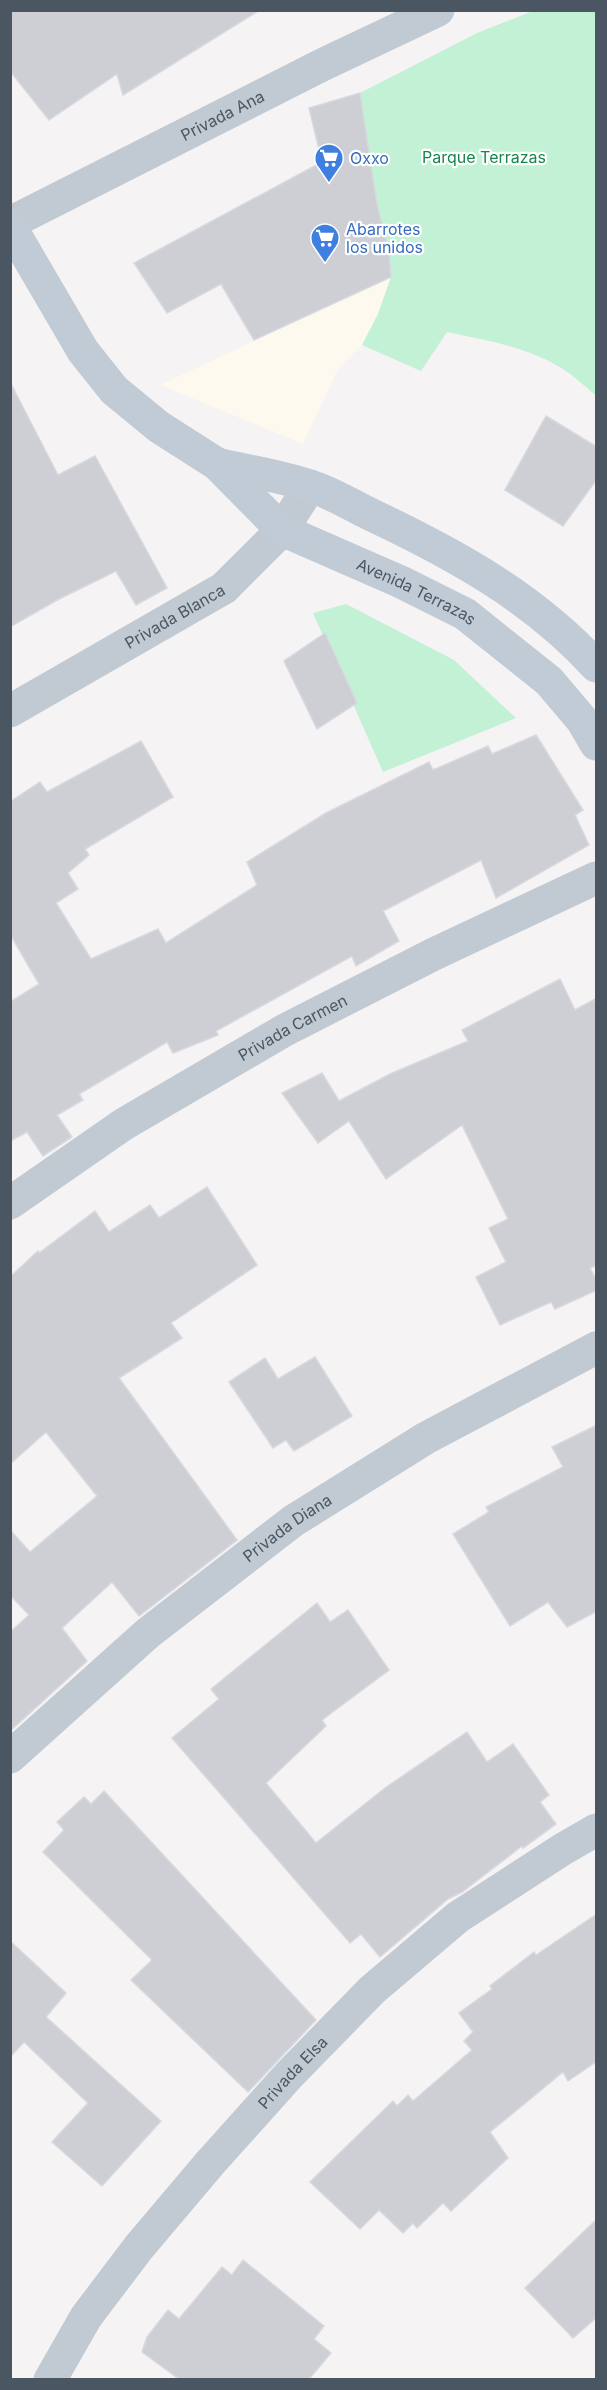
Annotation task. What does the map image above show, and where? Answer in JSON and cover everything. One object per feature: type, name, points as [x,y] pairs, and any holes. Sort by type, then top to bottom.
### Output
[{"type":"street","name":"Privada Ana","points":[[10,225],[322,65],[438,10]]},
{"type":"street","name":"Avenida Terrazas","points":[[10,225],[83,351],[114,390],[159,427],[217,464],[282,530],[402,582],[465,614],[549,681],[582,720],[597,744]]},
{"type":"street","name":"Avenida Terrazas","points":[[217,464],[310,486],[424,540],[487,575],[525,600],[573,641],[597,666]]},
{"type":"street","name":"Privada Blanca","points":[[10,711],[224,588],[282,530],[310,486]]},
{"type":"street","name":"Privada Carmen","points":[[10,1203],[124,1124],[285,1030],[434,954],[595,880]]},
{"type":"street","name":"Privada Diana","points":[[10,1757],[148,1633],[293,1521],[426,1438],[597,1348]]},
{"type":"street","name":"Privada Elsa","points":[[50,2379],[87,2317],[139,2247],[265,2101],[372,1990],[458,1917],[563,1849],[597,1830]]},
{"type":"shaded area","points":[[391,277],[378,314],[362,345],[338,369],[303,444],[160,385]]},
{"type":"green space","name":"Parque Terrazas","points":[[533,11],[596,11],[596,396],[572,375],[550,361],[506,345],[476,338],[447,332],[421,371],[362,345],[378,314],[391,277],[389,251],[377,204],[360,93],[477,33]]},
{"type":"green space","points":[[346,604],[454,660],[516,718],[383,772],[313,613]]},
{"type":"building","points":[[10,10],[260,10],[123,95],[117,74],[49,120],[10,71]]},
{"type":"building","name":"Oxxo","points":[[360,93],[377,204],[389,251],[391,277],[254,340],[221,284],[167,313],[134,263],[322,162],[309,108]]},
{"type":"building","points":[[10,382],[58,475],[95,456],[167,588],[136,605],[116,571],[59,599],[10,627]]},
{"type":"building","points":[[546,416],[597,447],[597,479],[563,526],[505,490]]},
{"type":"building","points":[[325,633],[357,703],[317,729],[284,661]]},
{"type":"building","points":[[536,735],[583,810],[575,815],[589,845],[496,898],[481,860],[383,911],[399,941],[356,966],[352,956],[216,1031],[218,1035],[173,1053],[167,1042],[79,1094],[83,1100],[57,1115],[72,1137],[43,1156],[27,1132],[10,1141],[10,1002],[39,984],[10,934],[10,802],[40,782],[47,792],[141,741],[173,797],[85,849],[89,855],[68,873],[78,889],[56,903],[91,959],[158,929],[166,943],[257,885],[247,862],[326,813],[429,762],[433,770],[488,746],[492,754]]},
{"type":"building","points":[[560,979],[575,1010],[597,998],[597,1265],[590,1268],[597,1282],[597,1290],[555,1309],[551,1302],[500,1325],[476,1277],[506,1262],[489,1228],[508,1219],[462,1125],[386,1179],[349,1121],[318,1143],[282,1093],[322,1073],[339,1101],[390,1074],[468,1041],[462,1030]]},
{"type":"building","points":[[207,1187],[257,1265],[171,1323],[182,1338],[119,1378],[237,1540],[139,1616],[112,1582],[62,1628],[87,1661],[10,1731],[10,1632],[29,1615],[10,1595],[10,1530],[30,1552],[97,1496],[46,1432],[10,1464],[10,1277],[38,1251],[39,1253],[95,1211],[109,1232],[150,1205],[159,1218]]},
{"type":"building","points":[[315,1357],[352,1416],[294,1451],[286,1440],[273,1448],[229,1382],[265,1358],[278,1379]]},
{"type":"building","points":[[597,1425],[597,1611],[567,1627],[548,1602],[510,1626],[453,1534],[489,1512],[486,1507],[563,1467],[552,1447]]},
{"type":"building","points":[[317,1603],[330,1622],[348,1610],[389,1670],[322,1720],[326,1726],[266,1783],[316,1843],[385,1788],[467,1732],[487,1762],[513,1744],[549,1795],[540,1802],[556,1824],[523,1848],[522,1846],[462,1892],[448,1899],[380,1957],[361,1934],[350,1943],[172,1738],[219,1699],[211,1689]]},
{"type":"building","points":[[104,1791],[316,2020],[248,2092],[131,1980],[152,1960],[43,1852],[64,1830],[57,1822],[84,1797],[91,1804]]},
{"type":"building","points":[[597,1914],[597,2061],[568,2081],[563,2072],[490,2132],[508,2158],[451,2211],[443,2203],[417,2228],[413,2223],[403,2233],[379,2210],[360,2229],[310,2182],[393,2101],[397,2106],[408,2095],[413,2101],[472,2050],[464,2041],[473,2032],[459,2013],[492,1989],[490,1986],[534,1952],[536,1955]]},
{"type":"building","points":[[10,1941],[66,1993],[46,2017],[161,2121],[102,2186],[52,2142],[88,2103],[24,2042],[10,2057]]},
{"type":"building","points":[[597,2219],[597,2317],[573,2338],[525,2288]]},
{"type":"building","points":[[243,2260],[324,2326],[314,2339],[331,2353],[309,2379],[179,2379],[142,2352],[147,2337],[168,2310],[179,2319],[222,2267],[232,2275]]},
{"type":"place","name":"Oxxo","points":[[329,184]]},
{"type":"place","name":"Abarrotes los unidos","points":[[325,264]]}]
